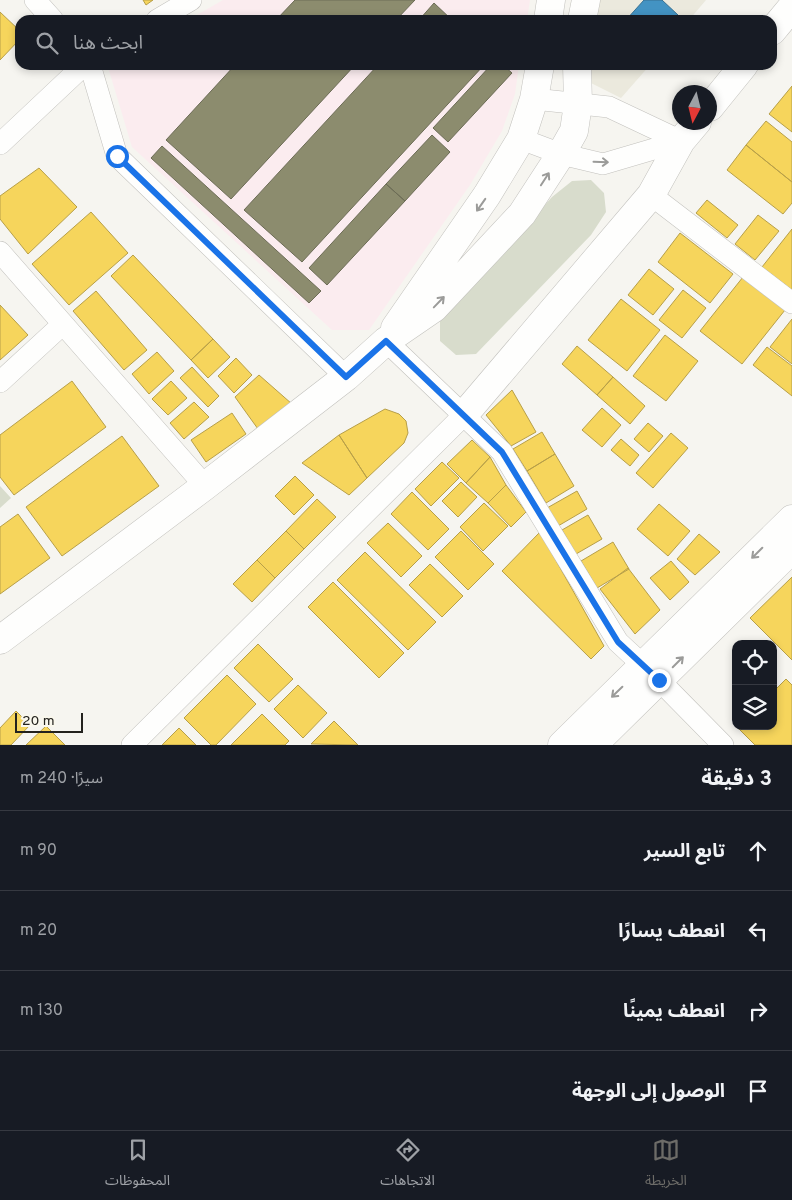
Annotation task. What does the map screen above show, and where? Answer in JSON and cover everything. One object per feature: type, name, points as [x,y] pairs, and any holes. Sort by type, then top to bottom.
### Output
[{"type":"main road","points":[[549,15],[551,0]]},
{"type":"main road","points":[[583,15],[586,0]]},
{"type":"main road","points":[[386,341],[487,196],[521,140],[534,99],[539,70]]},
{"type":"main road","points":[[0,640],[346,377],[386,341],[434,308],[522,214],[561,154],[574,131],[578,104],[577,70]]},
{"type":"main road","points":[[717,98],[740,70]]},
{"type":"main road","points":[[463,416],[651,194],[689,132]]},
{"type":"main road","points":[[593,745],[651,673],[792,519]]},
{"type":"main road","points":[[562,745],[651,673],[792,549]]},
{"type":"street","points":[[35,0],[48,15]]},
{"type":"street","points":[[166,15],[191,0]]},
{"type":"street","points":[[0,144],[79,70]]},
{"type":"street","points":[[91,70],[117,156],[346,377]]},
{"type":"street","points":[[534,99],[609,107],[689,132]]},
{"type":"street","points":[[521,140],[561,154],[602,164],[689,132]]},
{"type":"street","points":[[651,194],[792,303]]},
{"type":"street","points":[[0,252],[205,486]]},
{"type":"street","points":[[0,382],[64,324]]},
{"type":"street","points":[[386,341],[502,452],[618,642],[651,673],[711,740]]},
{"type":"street","points":[[132,745],[463,416]]},
{"type":"shaded area","points":[[223,0],[530,0],[528,15],[197,15]]},
{"type":"shaded area","points":[[595,0],[706,0],[693,15],[593,15]]},
{"type":"shaded area","points":[[109,70],[518,70],[515,94],[502,131],[470,185],[369,330],[332,330],[132,147]]},
{"type":"shaded area","points":[[585,70],[646,70],[621,98],[585,80]]},
{"type":"green space","points":[[591,180],[604,193],[606,212],[591,235],[476,354],[456,355],[440,341],[440,321],[552,197],[572,181]]},
{"type":"green space","points":[[0,486],[11,498],[0,508]]},
{"type":"building: سكن","points":[[143,0],[153,0],[146,5]]},
{"type":"building: سكن","points":[[0,12],[15,26],[15,44],[0,60]]},
{"type":"building: سكن","points":[[792,86],[792,132],[769,114]]},
{"type":"building: سكن","points":[[766,121],[792,142],[792,182],[746,145]]},
{"type":"building: سكن","points":[[746,145],[792,182],[792,203],[783,214],[727,170]]},
{"type":"building: سكن","points":[[39,168],[77,207],[28,254],[0,219],[0,196]]},
{"type":"building: سكن","points":[[707,200],[738,225],[727,238],[696,213]]},
{"type":"building: سكن","points":[[91,212],[128,253],[69,305],[32,264]]},
{"type":"building: سكن","points":[[758,215],[779,231],[755,260],[735,244]]},
{"type":"building: سكن","points":[[792,229],[792,290],[762,267]]},
{"type":"building: سكن","points":[[680,233],[733,274],[710,303],[658,262]]},
{"type":"building: سكن","points":[[133,255],[213,339],[191,360],[111,276]]},
{"type":"building: سكن","points":[[649,269],[674,289],[653,315],[628,295]]},
{"type":"building: سكن","points":[[743,277],[785,310],[742,364],[700,331]]},
{"type":"building: سكن","points":[[683,290],[706,308],[682,338],[659,320]]},
{"type":"building: سكن","points":[[96,291],[147,350],[124,370],[73,311]]},
{"type":"building: سكن","points":[[621,299],[660,330],[627,371],[588,340]]},
{"type":"building: سكن","points":[[0,305],[28,335],[0,360]]},
{"type":"building: سكن","points":[[792,319],[792,364],[770,347]]},
{"type":"building: سكن","points":[[665,335],[698,361],[666,401],[633,376]]},
{"type":"building: سكن","points":[[213,339],[230,357],[208,378],[191,360]]},
{"type":"building: سكن","points":[[577,346],[613,377],[597,395],[562,364]]},
{"type":"building: سكن","points":[[767,347],[792,366],[792,396],[753,365]]},
{"type":"building: سكن","points":[[157,352],[174,371],[149,394],[132,374]]},
{"type":"building: سكن","points":[[236,358],[252,375],[234,393],[218,376]]},
{"type":"building: سكن","points":[[192,367],[219,396],[208,407],[180,378]]},
{"type":"building: سكن","points":[[259,375],[292,404],[258,429],[235,397]]},
{"type":"building: سكن","points":[[613,377],[645,406],[630,424],[597,395]]},
{"type":"building: سكن","points":[[72,381],[106,427],[14,495],[0,477],[0,435]]},
{"type":"building: سكن","points":[[171,381],[187,398],[168,415],[152,399]]},
{"type":"building: سكن","points":[[512,390],[536,432],[511,446],[486,415]]},
{"type":"building: سكن","points":[[194,402],[209,417],[184,439],[170,423]]},
{"type":"building: سكن","points":[[602,408],[621,425],[602,447],[582,430]]},
{"type":"building: سكن","points":[[385,409],[399,414],[406,421],[408,433],[404,443],[367,478],[339,435]]},
{"type":"building: سكن","points":[[232,413],[246,434],[206,462],[191,440]]},
{"type":"building: سكن","points":[[648,423],[663,436],[649,452],[634,439]]},
{"type":"building: سكن","points":[[542,432],[555,454],[527,471],[513,449]]},
{"type":"building: سكن","points":[[671,433],[688,448],[653,488],[636,473]]},
{"type":"building: سكن","points":[[339,435],[367,478],[349,495],[302,463]]},
{"type":"building: سكن","points":[[122,436],[159,486],[62,556],[26,507]]},
{"type":"building: سكن","points":[[621,439],[639,455],[630,466],[611,450]]},
{"type":"building: سكن","points":[[472,440],[490,457],[466,483],[447,464]]},
{"type":"building: سكن","points":[[555,454],[574,486],[546,503],[527,471]]},
{"type":"building: سكن","points":[[490,457],[506,485],[488,503],[466,483]]},
{"type":"building: سكن","points":[[442,462],[459,478],[431,506],[415,489]]},
{"type":"building: سكن","points":[[295,476],[314,495],[294,515],[275,496]]},
{"type":"building: سكن","points":[[461,482],[477,497],[458,517],[442,501]]},
{"type":"building: سكن","points":[[506,485],[526,512],[511,527],[488,503]]},
{"type":"building: سكن","points":[[577,491],[587,509],[558,526],[547,508]]},
{"type":"building: سكن","points":[[412,492],[449,529],[428,550],[391,514]]},
{"type":"building: سكن","points":[[317,499],[336,517],[304,549],[286,531]]},
{"type":"building: سكن","points":[[484,503],[508,526],[483,551],[460,527]]},
{"type":"building: سكن","points":[[659,504],[690,531],[668,556],[637,529]]},
{"type":"building: سكن","points":[[18,514],[50,558],[0,594],[0,527]]},
{"type":"building: سكن","points":[[588,515],[602,539],[576,554],[562,530]]},
{"type":"building: سكن","points":[[388,523],[422,556],[401,577],[367,543]]},
{"type":"building: سكن","points":[[286,531],[304,549],[275,578],[257,560]]},
{"type":"building: سكن","points":[[461,531],[494,564],[468,590],[435,557]]},
{"type":"building: سكن","points":[[540,532],[604,646],[591,659],[502,571]]},
{"type":"building: سكن","points":[[699,534],[720,552],[695,575],[677,559]]},
{"type":"building: سكن","points":[[613,542],[629,569],[597,588],[581,561]]},
{"type":"building: سكن","points":[[365,552],[436,622],[408,650],[337,580]]},
{"type":"building: سكن","points":[[257,560],[275,578],[252,602],[233,584]]},
{"type":"building: سكن","points":[[671,561],[689,582],[670,600],[650,578]]},
{"type":"building: سكن","points":[[430,564],[463,596],[442,617],[409,585]]},
{"type":"building: سكن","points":[[628,568],[660,610],[635,634],[600,589]]},
{"type":"building: سكن","points":[[792,577],[792,660],[777,645],[777,640],[772,640],[750,618]]},
{"type":"building: سكن","points":[[333,582],[404,653],[379,678],[308,607]]},
{"type":"building: سكن","points":[[258,644],[293,679],[269,702],[234,668]]},
{"type":"building: سكن","points":[[227,675],[256,704],[216,745],[211,745],[184,718]]},
{"type":"building: سكن","points":[[786,679],[792,685],[792,745],[755,745],[740,730],[777,730],[777,688]]},
{"type":"building: سكن","points":[[298,685],[327,713],[303,738],[274,709]]},
{"type":"building: سكن","points":[[16,711],[30,725],[11,745],[0,745],[0,728]]},
{"type":"building: سكن","points":[[262,714],[289,741],[285,745],[231,745]]},
{"type":"building: سكن","points":[[334,721],[358,745],[311,744]]},
{"type":"building: سكن","points":[[46,726],[65,745],[26,745]]},
{"type":"building: سكن","points":[[179,728],[196,745],[162,745]]},
{"type":"building: مدارس","points":[[644,0],[662,0],[678,15],[630,15]]},
{"type":"building: صناعة","points":[[295,0],[415,0],[401,15],[281,15]]},
{"type":"building: صناعة","points":[[434,3],[447,15],[423,15]]},
{"type":"building: صناعة","points":[[230,70],[350,70],[231,199],[166,140]]},
{"type":"building: صناعة","points":[[373,70],[479,70],[302,262],[244,210]]},
{"type":"building: صناعة","points":[[486,70],[509,70],[512,73],[448,142],[433,128]]},
{"type":"building: صناعة","points":[[432,135],[450,152],[405,201],[386,184]]},
{"type":"building: صناعة","points":[[162,146],[321,291],[309,303],[151,158]]},
{"type":"building: صناعة","points":[[386,184],[405,201],[327,285],[309,268]]},
{"type":"route","points":[[117,156],[346,377],[386,341],[502,452],[618,642],[659,680]]}]
